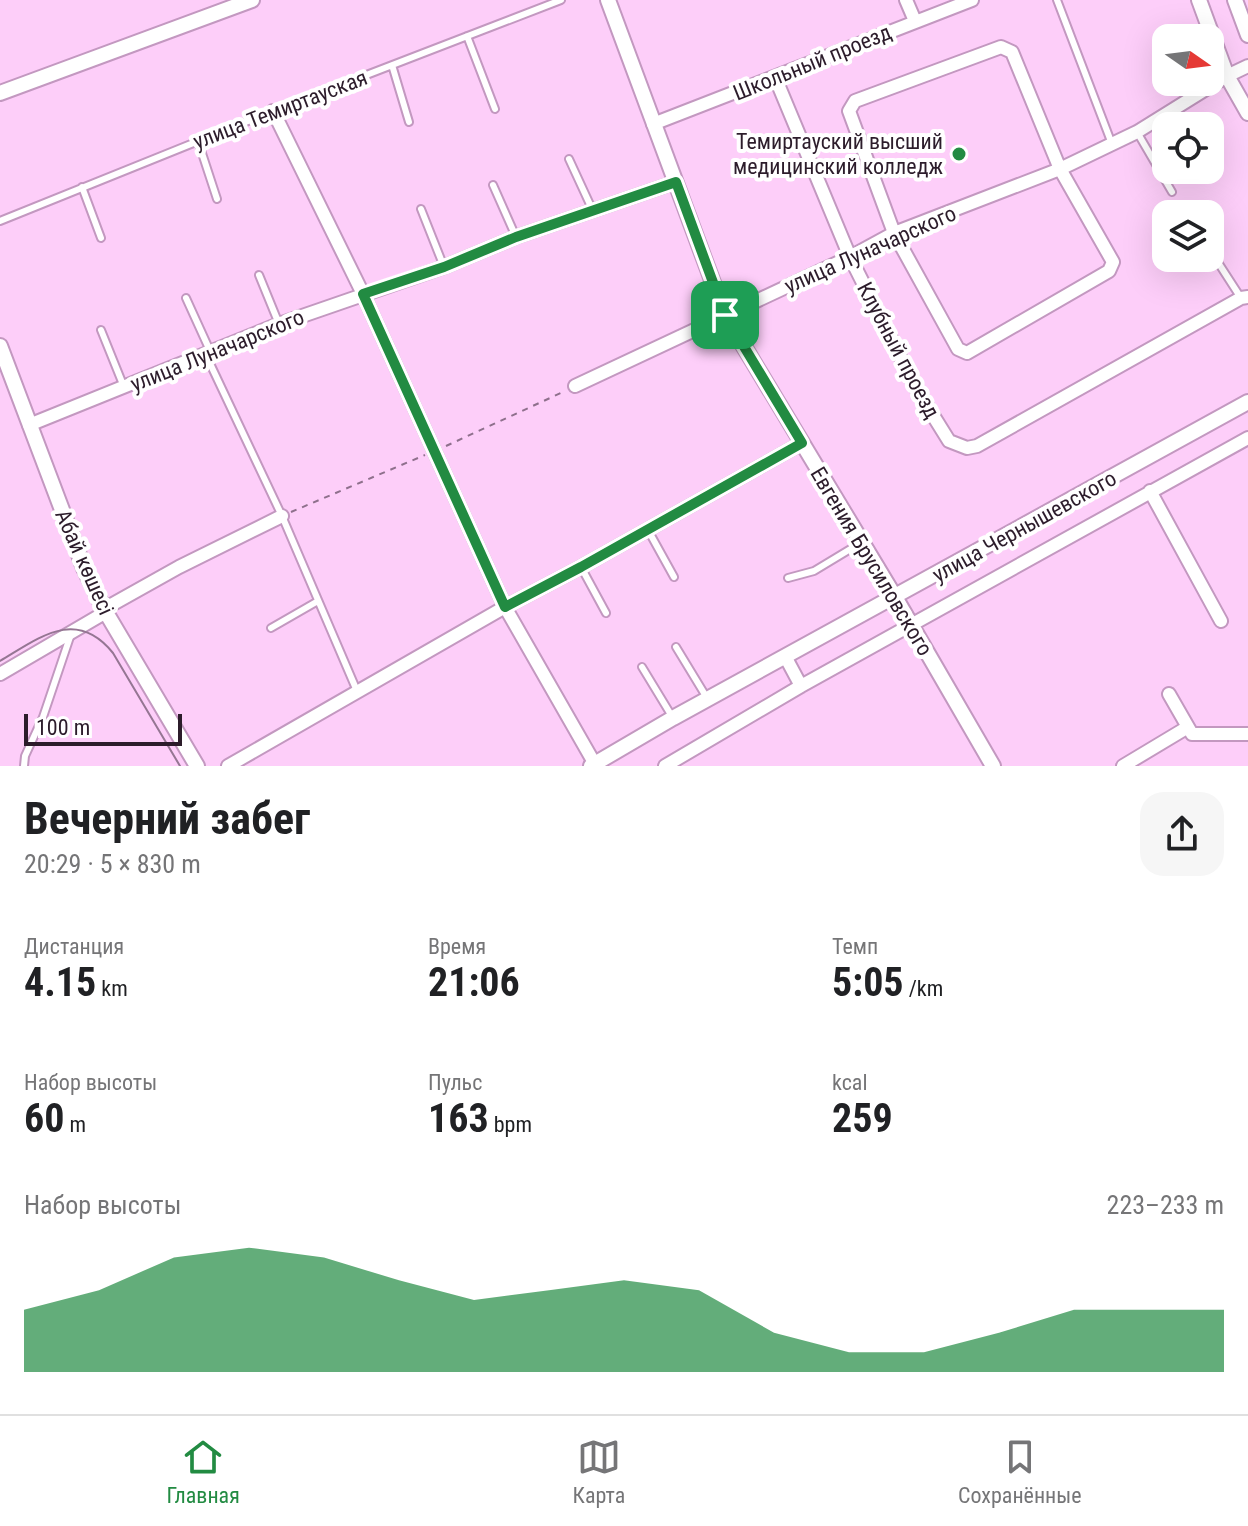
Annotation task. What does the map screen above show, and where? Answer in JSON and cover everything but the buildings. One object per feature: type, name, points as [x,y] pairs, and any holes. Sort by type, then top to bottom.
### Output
[{"type":"street","points":[[0,93],[252,0]]},
{"type":"street","name":"Евгения Брусиловского","points":[[608,0],[725,315],[993,766]]},
{"type":"street","points":[[906,0],[915,21]]},
{"type":"street","name":"Школьный проезд","points":[[653,124],[972,0]]},
{"type":"street","points":[[1199,0],[1227,76],[1248,113]]},
{"type":"street","points":[[1235,0],[1248,35]]},
{"type":"street","points":[[1001,47],[1012,52],[1060,169],[1113,262],[1109,271],[967,353],[958,349],[894,233],[849,111],[855,101],[1001,47]]},
{"type":"street","name":"улица Луначарского","points":[[575,386],[850,257],[894,233],[1060,169],[1137,132],[1248,66]]},
{"type":"street","name":"Клубный проезд","points":[[775,77],[850,257],[916,388],[949,441],[967,448],[977,446],[1244,298]]},
{"type":"street","points":[[273,111],[363,294],[505,607],[594,765]]},
{"type":"street","name":"улица Луначарского","points":[[29,425],[279,324],[676,182]]},
{"type":"street","name":"Абай көшесі","points":[[0,346],[84,568],[105,611],[197,766]]},
{"type":"street","name":"улица Чернышевского","points":[[594,765],[673,718],[1248,402]]},
{"type":"street","points":[[665,766],[801,686],[1248,438]]},
{"type":"street","points":[[228,766],[505,607],[802,443]]},
{"type":"street","points":[[1150,491],[1221,621]]},
{"type":"street","points":[[0,674],[179,567],[282,516]]},
{"type":"street","points":[[786,658],[801,686]]},
{"type":"street","points":[[1169,694],[1192,734],[1248,734]]},
{"type":"street","points":[[1123,766],[1188,727]]},
{"type":"lane","name":"улица Темиртауская","points":[[0,221],[561,0]]},
{"type":"lane","points":[[1057,0],[1112,144]]},
{"type":"lane","points":[[467,36],[495,109]]},
{"type":"lane","points":[[392,65],[409,122]]},
{"type":"lane","points":[[1137,132],[1172,192]]},
{"type":"lane","points":[[198,141],[217,199]]},
{"type":"lane","points":[[569,159],[593,211]]},
{"type":"lane","points":[[493,185],[516,237]]},
{"type":"lane","points":[[82,187],[101,238]]},
{"type":"lane","points":[[421,209],[444,267]]},
{"type":"lane","points":[[1224,270],[1244,298]]},
{"type":"lane","points":[[259,275],[279,324]]},
{"type":"lane","points":[[186,298],[358,693]]},
{"type":"lane","points":[[101,330],[124,387]]},
{"type":"lane","points":[[648,530],[674,577]]},
{"type":"lane","points":[[788,578],[814,571],[862,542]]},
{"type":"lane","points":[[581,567],[606,613]]},
{"type":"lane","points":[[271,628],[318,601]]},
{"type":"lane","points":[[24,766],[71,632]]},
{"type":"lane","points":[[676,647],[708,701]]},
{"type":"lane","points":[[642,667],[673,718]]},
{"type":"tram line","points":[[0,661],[57,631],[71,629],[99,639],[113,653],[180,766]]},
{"type":"place","name":"Темиртауский высший медицинский колледж","points":[[959,154]]},
{"type":"route","points":[[676,182],[725,315],[802,443],[505,607],[363,294],[676,182]]}]
